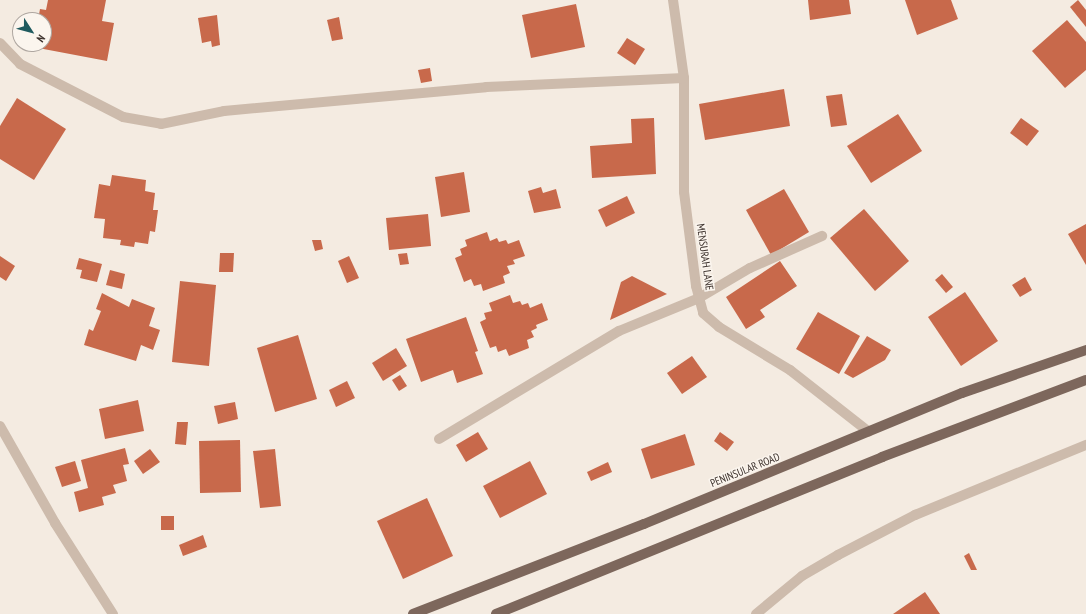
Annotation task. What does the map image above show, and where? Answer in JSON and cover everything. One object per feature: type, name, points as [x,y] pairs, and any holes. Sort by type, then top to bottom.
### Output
[{"type":"main road","name":"PENINSULAR ROAD","points":[[413,614],[869,432],[962,393],[1086,350]]},
{"type":"main road","points":[[496,614],[882,457],[1086,380]]},
{"type":"street","name":"MENSURAH LANE","points":[[673,0],[684,78],[684,192],[699,298],[703,313],[719,327],[790,370],[869,432]]},
{"type":"street","points":[[0,43],[20,64],[123,117],[161,124],[224,111],[486,87],[684,78]]},
{"type":"street","points":[[439,438],[619,331],[699,298],[750,268],[822,236]]},
{"type":"street","points":[[0,426],[55,523],[113,614]]},
{"type":"street","points":[[756,614],[802,576],[873,536],[915,515],[1086,445]]},
{"type":"building","points":[[48,0],[106,0],[102,21],[114,23],[107,61],[52,51],[52,12],[39,12],[40,9],[46,10]]},
{"type":"building","points":[[808,0],[849,0],[851,14],[810,20]]},
{"type":"building","points":[[905,0],[951,0],[958,19],[917,35]]},
{"type":"building","points":[[1078,0],[1086,10],[1086,27],[1070,7]]},
{"type":"building","points":[[576,4],[585,47],[531,58],[522,15]]},
{"type":"building","points":[[217,15],[220,45],[212,47],[211,41],[202,43],[198,18]]},
{"type":"building","points":[[339,17],[343,39],[332,41],[327,20]]},
{"type":"building","points":[[1067,20],[1086,42],[1086,70],[1065,88],[1032,51]]},
{"type":"building","points":[[627,38],[645,49],[635,65],[617,53]]},
{"type":"building","points":[[430,68],[432,81],[421,83],[418,70]]},
{"type":"building","points":[[784,89],[790,126],[705,140],[699,104]]},
{"type":"building","points":[[842,94],[847,125],[831,127],[826,96]]},
{"type":"building","points":[[17,98],[66,129],[34,180],[0,159],[0,126]]},
{"type":"building","points":[[898,114],[922,151],[871,183],[847,146]]},
{"type":"building","points":[[654,118],[656,174],[592,178],[590,146],[632,143],[631,119]]},
{"type":"building","points":[[1021,118],[1039,131],[1027,146],[1010,133]]},
{"type":"building","points":[[464,172],[470,212],[441,217],[435,177]]},
{"type":"building","points":[[112,175],[146,180],[145,191],[155,193],[153,210],[158,210],[155,232],[150,231],[148,244],[135,242],[134,247],[120,245],[121,240],[103,238],[105,219],[94,218],[99,184],[110,186]]},
{"type":"building","points":[[541,187],[543,193],[556,189],[561,208],[534,213],[528,191]]},
{"type":"building","points":[[784,189],[809,232],[771,255],[746,210]]},
{"type":"building","points":[[627,196],[635,213],[606,227],[598,210]]},
{"type":"building","points":[[864,209],[909,261],[875,291],[830,238]]},
{"type":"building","points":[[428,214],[431,246],[389,250],[386,218]]},
{"type":"building","points":[[1086,224],[1086,265],[1068,234]]},
{"type":"building","points":[[487,232],[490,241],[497,238],[499,242],[506,240],[508,244],[519,240],[525,256],[513,260],[515,264],[507,266],[510,273],[503,276],[505,283],[483,291],[481,284],[474,286],[471,279],[464,282],[455,258],[462,255],[460,249],[467,246],[465,240]]},
{"type":"building","points":[[312,240],[321,240],[323,249],[315,251]]},
{"type":"building","points":[[220,253],[234,253],[233,272],[219,272]]},
{"type":"building","points":[[407,253],[409,264],[400,265],[398,254]]},
{"type":"building","points":[[0,256],[15,266],[6,281],[0,277]]},
{"type":"building","points":[[349,256],[359,278],[347,283],[338,261]]},
{"type":"building","points":[[79,258],[102,264],[97,282],[80,278],[82,270],[76,269]]},
{"type":"building","points":[[780,261],[797,286],[760,310],[765,317],[746,329],[726,297]]},
{"type":"building","points":[[110,270],[125,274],[122,289],[106,285]]},
{"type":"building","points":[[942,274],[953,287],[946,293],[935,280]]},
{"type":"building","points":[[632,276],[667,294],[610,320],[621,282]]},
{"type":"building","points":[[1025,277],[1032,290],[1020,297],[1012,285]]},
{"type":"building","points":[[180,281],[216,285],[209,366],[172,362]]},
{"type":"building","points":[[965,292],[998,341],[961,366],[928,317]]},
{"type":"building","points":[[102,293],[129,307],[132,299],[155,308],[149,326],[160,330],[153,350],[141,345],[136,361],[84,345],[89,329],[93,331],[101,311],[96,309]]},
{"type":"building","points":[[510,295],[513,303],[520,301],[522,305],[528,303],[530,308],[542,303],[548,320],[536,325],[537,328],[531,331],[534,337],[527,340],[529,348],[509,356],[506,349],[498,352],[496,346],[490,348],[480,322],[486,319],[484,313],[492,311],[489,303]]},
{"type":"building","points":[[818,312],[860,336],[839,374],[796,349]]},
{"type":"building","points":[[466,317],[478,351],[475,352],[483,374],[457,383],[453,370],[421,382],[406,339]]},
{"type":"building","points":[[298,335],[317,399],[275,412],[257,348]]},
{"type":"building","points":[[867,336],[891,350],[885,360],[853,378],[844,373]]},
{"type":"building","points":[[396,348],[407,366],[383,381],[372,363]]},
{"type":"building","points":[[692,356],[707,377],[682,394],[667,373]]},
{"type":"building","points":[[400,375],[407,386],[399,391],[392,380]]},
{"type":"building","points":[[347,381],[355,398],[336,407],[329,390]]},
{"type":"building","points":[[138,400],[144,431],[105,439],[99,409]]},
{"type":"building","points":[[235,402],[238,419],[218,424],[214,406]]},
{"type":"building","points":[[177,422],[188,422],[186,445],[175,444]]},
{"type":"building","points":[[478,432],[488,449],[466,462],[456,445]]},
{"type":"building","points":[[720,432],[734,442],[727,451],[714,441]]},
{"type":"building","points":[[685,434],[695,465],[651,479],[641,449]]},
{"type":"building","points":[[240,440],[241,492],[200,493],[199,441]]},
{"type":"building","points":[[125,448],[129,464],[123,465],[127,481],[113,485],[116,493],[102,497],[104,505],[79,512],[74,492],[88,488],[81,460]]},
{"type":"building","points":[[150,449],[160,462],[143,474],[134,461]]},
{"type":"building","points":[[275,449],[281,506],[260,508],[253,451]]},
{"type":"building","points":[[75,461],[81,481],[62,487],[55,467]]},
{"type":"building","points":[[530,461],[547,494],[500,518],[483,486]]},
{"type":"building","points":[[608,462],[612,472],[591,481],[587,472]]},
{"type":"building","points":[[427,498],[453,556],[403,579],[377,521]]},
{"type":"building","points":[[161,516],[174,516],[174,530],[161,530]]},
{"type":"building","points":[[203,535],[207,547],[183,556],[179,545]]},
{"type":"building","points":[[969,553],[977,570],[971,570],[964,556]]},
{"type":"building","points":[[925,592],[940,614],[893,614]]}]
